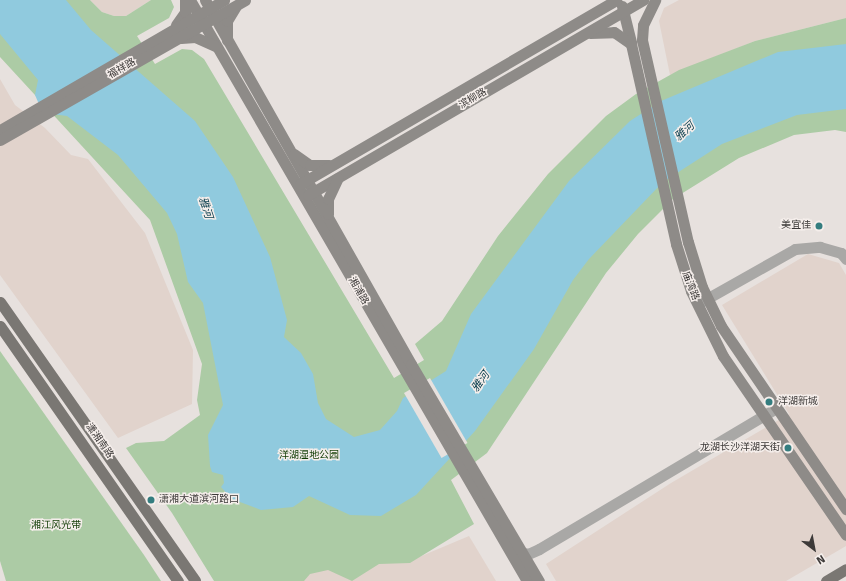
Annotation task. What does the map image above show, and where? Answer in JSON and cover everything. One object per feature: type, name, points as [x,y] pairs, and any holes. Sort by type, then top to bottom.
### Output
[{"type":"main road","points":[[168,37],[182,18],[185,0]]},
{"type":"main road","name":"湘浦路","points":[[190,0],[201,19],[224,49],[287,146],[302,183]]},
{"type":"main road","name":"福祥路","points":[[0,130],[38,112],[201,19],[209,9],[224,0]]},
{"type":"main road","points":[[590,15],[606,0]]},
{"type":"main road","name":"滨柳路","points":[[302,183],[616,0]]},
{"type":"main road","name":"庙湾路","points":[[621,0],[623,11],[636,42],[688,242],[702,287],[720,326],[846,508]]},
{"type":"main road","points":[[584,34],[614,32],[636,42],[655,0]]},
{"type":"main road","points":[[168,37],[195,37],[224,49],[227,20],[242,1]]},
{"type":"main road","name":"福祥路","points":[[209,9],[242,1]]},
{"type":"main road","name":"滨柳路","points":[[309,194],[637,2]]},
{"type":"main road","name":"庙湾路","points":[[637,2],[636,42],[676,244],[691,291],[724,356],[846,535]]},
{"type":"main road","name":"湘浦路","points":[[209,9],[224,49],[470,474],[527,581]]},
{"type":"main road","name":"福祥路","points":[[0,140],[38,112]]},
{"type":"main road","points":[[287,146],[310,165],[335,163]]},
{"type":"main road","points":[[332,222],[328,199],[332,186],[341,175]]},
{"type":"main road","name":"湘浦路","points":[[309,194],[332,222],[407,366]]},
{"type":"main road","name":"潇湘南路","points":[[0,302],[195,581]]},
{"type":"main road","name":"潇湘南路","points":[[0,326],[178,581]]},
{"type":"main road","name":"湘浦路","points":[[470,474],[539,581]]},
{"type":"main road","points":[[830,579],[846,563]]},
{"type":"main road","points":[[830,579],[846,569]]},
{"type":"street","points":[[698,306],[795,249],[825,248],[841,253],[846,259]]},
{"type":"street","points":[[708,300],[796,252],[807,250],[830,251],[846,264]]},
{"type":"street","points":[[530,568],[539,554],[777,410]]},
{"type":"street","points":[[520,552],[528,554],[539,549],[765,418]]},
{"type":"shaded area","points":[[90,0],[151,0],[126,16],[114,16],[102,12]]},
{"type":"shaded area","points":[[679,0],[846,0],[846,18],[755,41],[670,75],[659,21],[664,8]]},
{"type":"shaded area","points":[[0,79],[15,105],[45,128],[71,155],[88,159],[145,233],[193,350],[192,404],[118,438],[0,275]]},
{"type":"shaded area","name":"龙湖长沙洋湖天街","points":[[808,254],[839,263],[846,275],[846,546],[786,581],[556,581],[546,564],[671,483],[789,414],[722,305]]},
{"type":"shaded area","points":[[469,536],[496,581],[243,581],[272,554],[412,560]]},
{"type":"green space","name":"洋湖湿地公园","points":[[0,0],[90,0],[102,12],[114,16],[126,16],[151,0],[171,0],[174,7],[169,18],[137,36],[155,64],[182,49],[192,50],[204,59],[394,378],[424,360],[415,344],[442,321],[498,236],[548,174],[606,116],[636,94],[679,70],[755,41],[846,18],[846,132],[835,130],[794,135],[739,158],[673,199],[638,234],[606,273],[487,453],[451,480],[474,524],[410,563],[379,564],[352,581],[328,570],[310,574],[304,581],[214,581],[172,513],[126,448],[136,443],[164,441],[200,415],[197,400],[202,364],[150,220],[0,57]]},
{"type":"green space","name":"湘江风光带","points":[[0,351],[161,581],[6,581],[0,561]]},
{"type":"water","name":"雅河","points":[[0,0],[66,0],[91,30],[195,121],[233,177],[270,257],[287,320],[284,337],[301,353],[313,374],[318,403],[326,419],[354,437],[380,430],[397,411],[403,398],[446,371],[471,314],[569,181],[630,121],[661,101],[778,52],[846,44],[846,109],[797,115],[722,144],[663,182],[589,259],[573,280],[534,349],[475,431],[416,495],[381,516],[350,515],[309,496],[293,507],[261,510],[232,499],[221,487],[224,483],[223,475],[212,472],[210,466],[208,435],[223,405],[203,303],[188,282],[177,234],[167,213],[118,155],[67,116],[52,114],[38,102],[35,95],[38,80],[0,34]]},
{"type":"pier","points":[[430,378],[467,443],[442,458],[404,393]]},
{"type":"place","name":"美宜佳","points":[[819,226]]},
{"type":"place","name":"洋湖新城","points":[[769,402]]},
{"type":"place","name":"龙湖长沙洋湖天街","points":[[788,448]]},
{"type":"place","name":"潇湘大道滨河路口","points":[[151,500]]}]
